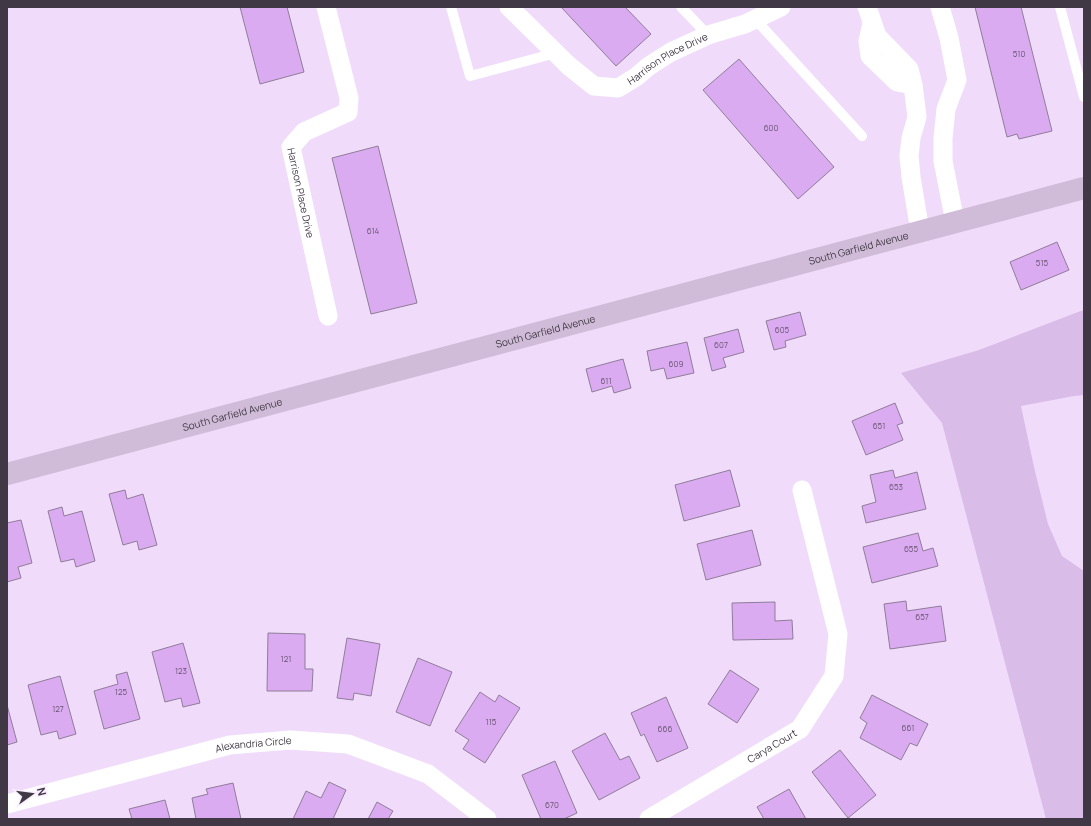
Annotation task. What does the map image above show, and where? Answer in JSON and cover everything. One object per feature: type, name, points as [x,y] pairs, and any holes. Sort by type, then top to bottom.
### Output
[{"type":"street","name":"Harrison Place Drive","points":[[326,7],[349,98],[348,112],[304,132],[291,148],[328,316]]},
{"type":"street","name":"Harrison Place Drive","points":[[509,7],[569,66],[594,86],[618,88],[671,52],[708,35],[745,24],[781,7]]},
{"type":"street","points":[[940,7],[949,38],[957,80],[946,109],[943,138],[943,161],[955,222]]},
{"type":"street","points":[[870,15],[877,36],[909,69],[913,85],[917,117],[911,138],[909,156],[920,231]]},
{"type":"street","name":"South Garfield Avenue","points":[[7,474],[1084,188]]},
{"type":"street","name":"Carya Court","points":[[649,819],[800,729],[834,676],[838,634],[802,490]]},
{"type":"street","name":"Alexandria Circle","points":[[7,804],[230,746],[290,740],[348,744],[428,774],[487,819]]},
{"type":"lane","points":[[451,7],[470,76],[556,53]]},
{"type":"lane","points":[[681,7],[708,35]]},
{"type":"lane","points":[[1060,7],[1084,97]]},
{"type":"lane","points":[[755,19],[862,136]]},
{"type":"shaded area","points":[[1084,310],[1084,395],[1021,406],[1048,524],[1062,556],[1084,571],[1084,819],[1046,819],[942,423],[901,373],[979,350]]},
{"type":"building","points":[[240,7],[287,7],[304,72],[260,84]]},
{"type":"building","points":[[561,7],[625,7],[651,34],[616,66]]},
{"type":"building","points":[[975,7],[1021,7],[1052,131],[1019,139],[1017,134],[1007,137]]},
{"type":"building","points":[[739,59],[834,167],[798,199],[703,90]]},
{"type":"building","points":[[378,146],[417,303],[371,314],[332,158]]},
{"type":"building","points":[[1057,242],[1069,270],[1021,290],[1010,262]]},
{"type":"building","points":[[800,312],[806,335],[785,341],[786,347],[774,350],[766,321]]},
{"type":"building","points":[[738,329],[744,352],[723,358],[726,367],[712,371],[704,338]]},
{"type":"building","points":[[687,342],[694,373],[667,379],[664,368],[651,371],[647,351]]},
{"type":"building","points":[[623,359],[631,388],[614,393],[612,386],[592,392],[586,369]]},
{"type":"building","points":[[895,403],[903,423],[897,425],[903,440],[866,455],[852,421]]},
{"type":"building","points":[[730,470],[740,506],[684,521],[675,485]]},
{"type":"building","points":[[893,470],[895,478],[917,472],[926,509],[866,523],[862,506],[876,502],[870,475]]},
{"type":"building","points":[[125,490],[127,499],[143,494],[157,545],[139,550],[137,541],[123,545],[109,494]]},
{"type":"building","points":[[62,507],[64,516],[82,511],[95,561],[76,567],[74,559],[61,562],[48,511]]},
{"type":"building","points":[[21,520],[32,563],[18,567],[21,578],[7,582],[7,523]]},
{"type":"building","points":[[752,530],[761,565],[706,580],[697,544]]},
{"type":"building","points":[[918,533],[923,551],[933,548],[938,566],[872,583],[863,547]]},
{"type":"building","points":[[906,601],[907,611],[941,606],[946,641],[890,649],[884,604]]},
{"type":"building","points":[[775,602],[775,621],[792,620],[793,639],[733,640],[732,603]]},
{"type":"building","points":[[268,633],[305,634],[305,669],[313,669],[312,691],[267,691]]},
{"type":"building","points":[[347,638],[380,644],[371,696],[354,693],[353,700],[337,698]]},
{"type":"building","points":[[183,643],[200,703],[183,707],[181,698],[165,702],[152,652]]},
{"type":"building","points":[[418,658],[452,672],[430,726],[396,712]]},
{"type":"building","points":[[730,670],[759,689],[737,723],[708,704]]},
{"type":"building","points":[[127,672],[140,719],[104,729],[94,691],[118,684],[116,675]]},
{"type":"building","points":[[60,676],[76,734],[59,739],[57,731],[41,735],[28,685]]},
{"type":"building","points":[[480,692],[495,702],[499,695],[520,708],[485,763],[463,749],[469,740],[455,731]]},
{"type":"building","points":[[872,695],[928,724],[917,746],[910,743],[901,760],[860,738],[867,723],[860,718]]},
{"type":"building","points":[[666,697],[688,748],[657,762],[644,734],[641,736],[631,713]]},
{"type":"building","points":[[7,705],[17,742],[7,745]]},
{"type":"building","points":[[605,733],[620,760],[629,756],[640,778],[599,800],[572,751]]},
{"type":"building","points":[[840,750],[876,795],[848,818],[812,772]]},
{"type":"building","points":[[555,761],[577,813],[564,819],[541,819],[522,775]]},
{"type":"building","points":[[329,782],[346,790],[333,819],[293,819],[306,791],[321,798]]},
{"type":"building","points":[[233,783],[241,819],[196,819],[192,798],[208,794],[206,789]]},
{"type":"building","points":[[789,789],[806,819],[764,819],[757,807]]},
{"type":"building","points":[[165,800],[170,819],[132,819],[129,809]]},
{"type":"building","points":[[377,802],[393,811],[388,819],[368,819]]}]
